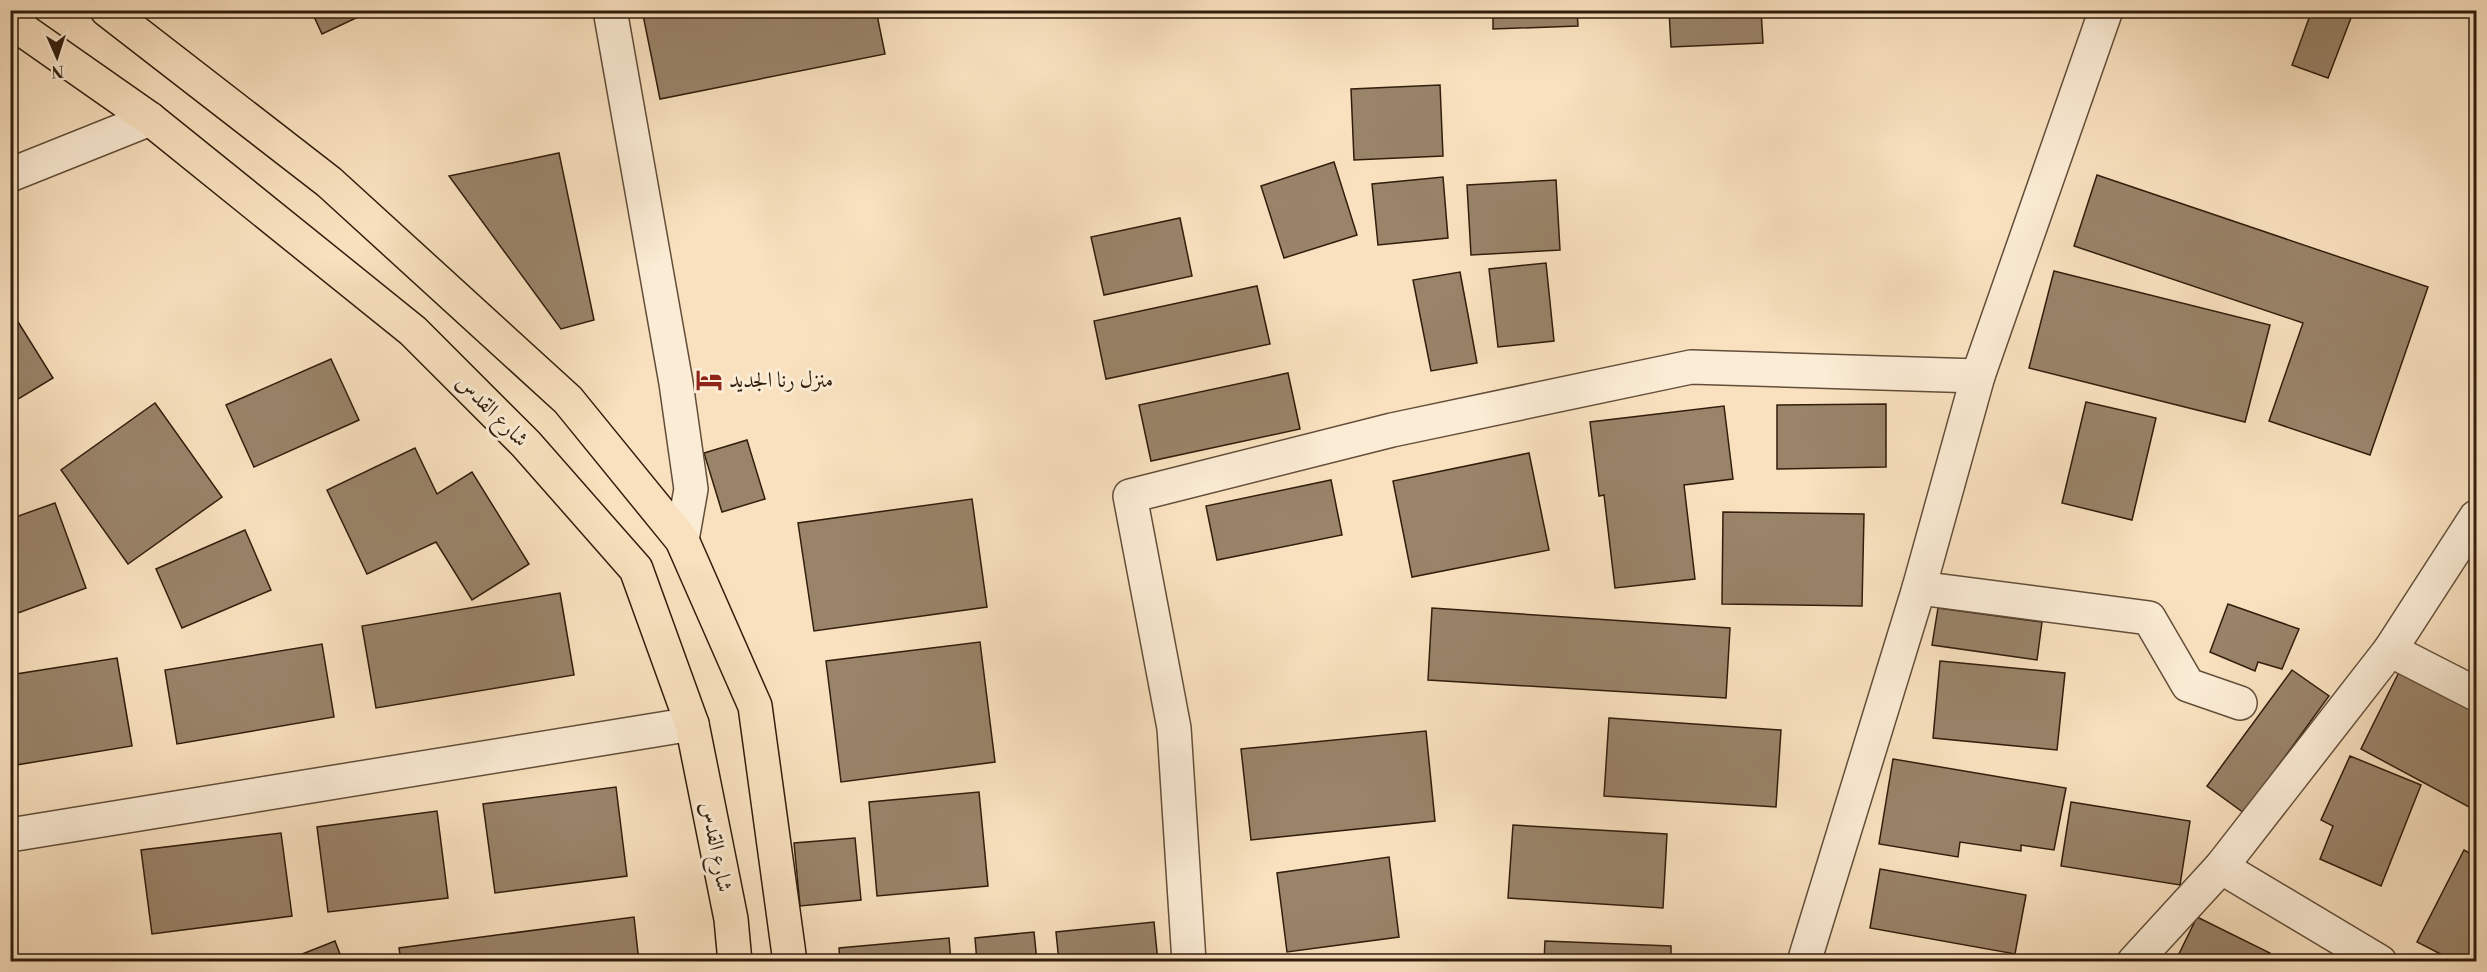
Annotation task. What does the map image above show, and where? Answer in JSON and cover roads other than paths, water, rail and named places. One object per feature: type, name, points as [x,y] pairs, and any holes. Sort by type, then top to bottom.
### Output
[{"type":"main road","points":[[107,10],[330,182],[568,400],[682,540],[755,706],[790,962]]},
{"type":"main road","name":"شارع القدس","points":[[10,21],[150,119],[413,332],[526,444],[636,568],[692,724],[731,919],[735,962]]},
{"type":"street","points":[[610,10],[676,383],[691,489],[682,540]]},
{"type":"street","points":[[1813,959],[1978,376],[2106,10]]},
{"type":"street","points":[[10,175],[150,119]]},
{"type":"street","points":[[1189,962],[1174,728],[1130,496],[1392,430],[1691,367],[1978,376]]},
{"type":"street","points":[[2134,962],[2221,867],[2390,650],[2476,517]]},
{"type":"street","points":[[1919,588],[2149,618],[2188,685],[2240,703]]},
{"type":"street","points":[[2390,650],[2476,694]]},
{"type":"street","points":[[10,835],[692,724]]},
{"type":"street","points":[[2221,867],[2380,962]]},
{"type":"place","name":"منزل رنا الجديد","points":[[709,380]]}]
